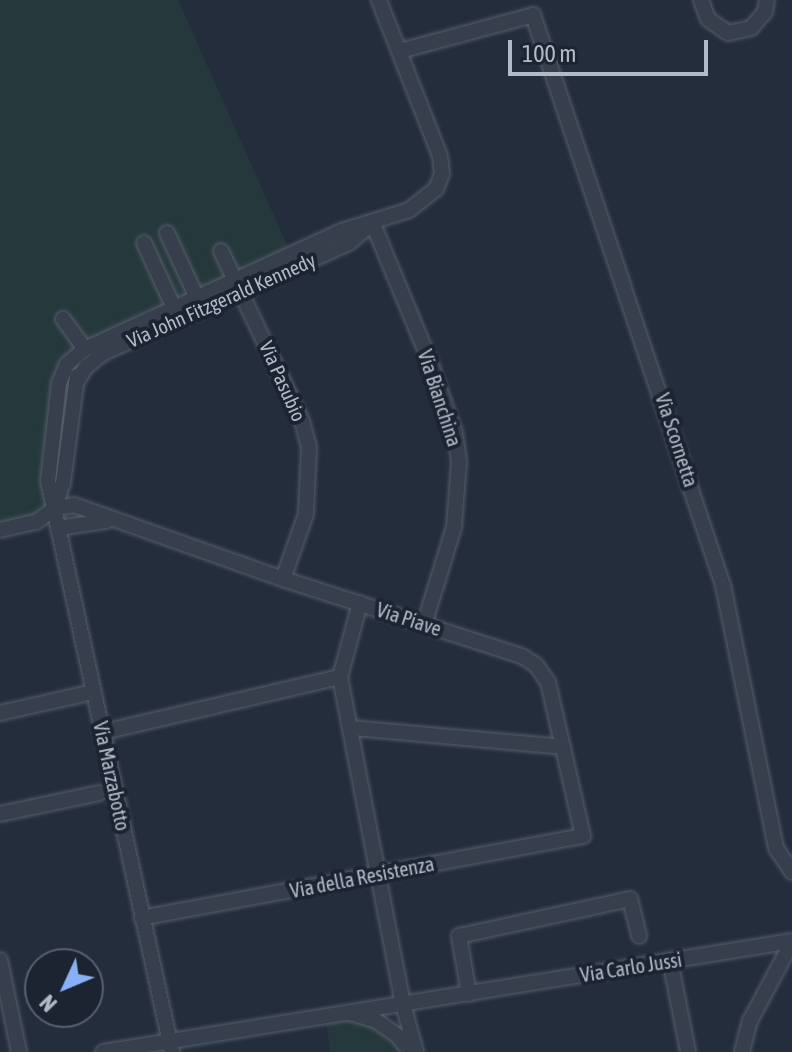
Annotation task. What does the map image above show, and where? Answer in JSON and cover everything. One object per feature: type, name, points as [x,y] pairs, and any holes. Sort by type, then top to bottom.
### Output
[{"type":"street","name":"Via John Fitzgerald Kennedy","points":[[76,383],[86,367],[103,353],[342,231],[373,224],[422,202],[436,189],[442,174],[435,139],[379,0]]},
{"type":"street","points":[[701,0],[708,19],[728,33],[751,28],[765,12],[767,0]]},
{"type":"street","name":"Via Scornetta","points":[[400,51],[531,7],[723,585],[776,848],[792,872]]},
{"type":"street","name":"Via Bianchina","points":[[373,224],[429,359],[455,433],[459,462],[454,527],[424,625]]},
{"type":"street","points":[[167,233],[197,298]]},
{"type":"street","points":[[144,243],[174,308]]},
{"type":"street","name":"Via Pasubio","points":[[221,251],[302,421],[309,447],[306,514],[283,579]]},
{"type":"street","name":"Via John Fitzgerald Kennedy","points":[[54,509],[48,481],[59,383],[67,364],[85,349],[174,308],[239,286]]},
{"type":"street","points":[[0,530],[36,522],[54,509],[63,483],[76,383],[85,349],[63,319]]},
{"type":"street","name":"Via Piave","points":[[54,509],[74,505],[283,579],[522,656],[536,665],[548,682],[583,836]]},
{"type":"street","name":"Via Marzabotto","points":[[54,509],[171,1047]]},
{"type":"street","name":"Via Piave","points":[[58,528],[111,520]]},
{"type":"street","points":[[360,603],[340,677],[413,1052]]},
{"type":"street","points":[[103,732],[340,677]]},
{"type":"street","points":[[0,713],[84,694]]},
{"type":"street","points":[[352,728],[563,747]]},
{"type":"street","points":[[0,814],[100,793]]},
{"type":"street","name":"Via della Resistenza","points":[[142,918],[583,836]]},
{"type":"street","name":"Via Carlo Jussi","points":[[469,994],[459,936],[630,899],[639,936]]},
{"type":"street","points":[[742,1052],[750,1021],[792,941]]},
{"type":"street","name":"Via Carlo Jussi","points":[[103,1052],[171,1047],[346,1011],[792,941]]},
{"type":"street","points":[[0,960],[19,1052]]},
{"type":"street","points":[[670,960],[688,1052]]},
{"type":"street","points":[[346,1011],[375,1020],[398,1036],[413,1052]]},
{"type":"green space","points":[[0,0],[178,0],[294,261],[88,359],[71,427],[69,498],[59,514],[0,530]]},
{"type":"green space","points":[[367,1018],[387,1032],[402,1052],[330,1052],[326,1020]]}]
